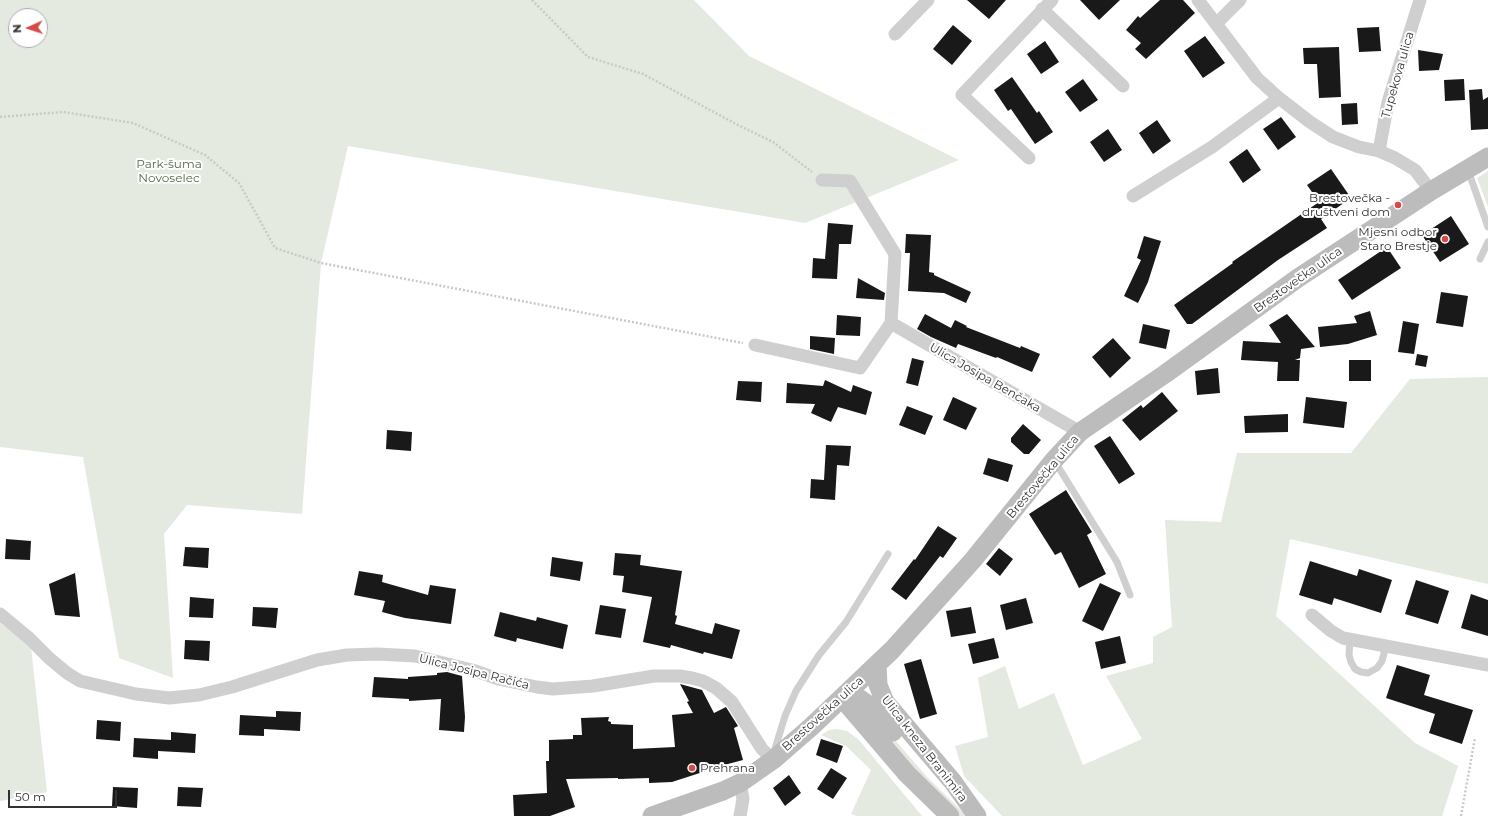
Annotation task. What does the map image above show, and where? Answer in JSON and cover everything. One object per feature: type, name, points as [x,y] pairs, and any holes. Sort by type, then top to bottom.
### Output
[{"type":"street","points":[[895,34],[928,0]]},
{"type":"street","points":[[1198,0],[1257,78],[1279,98],[1310,122],[1333,137],[1395,158],[1415,170],[1431,191]]},
{"type":"street","points":[[1216,23],[1240,0]]},
{"type":"street","name":"Tupekova ulica","points":[[1379,152],[1388,102],[1420,0]]},
{"type":"street","points":[[1029,158],[962,95],[1047,4],[1123,86]]},
{"type":"street","points":[[1133,196],[1212,147],[1279,98]]},
{"type":"street","name":"Brestovečka ulica","points":[[661,815],[723,792],[740,783],[773,760],[845,696],[892,650],[973,560],[1054,460],[1080,432],[1165,374],[1298,278],[1431,191],[1488,157]]},
{"type":"street","points":[[755,345],[860,368],[891,323],[895,254],[850,181],[822,180]]},
{"type":"street","name":"Ulica Josipa Benčaka","points":[[891,323],[1080,432]]},
{"type":"street","name":"Ulica Josipa Račića","points":[[0,614],[29,638],[49,658],[67,673],[80,681],[136,694],[169,698],[199,695],[232,687],[317,660],[347,655],[378,654],[414,656],[476,671],[498,679],[553,689],[587,686],[654,676],[680,676],[692,678],[703,681],[724,694],[732,702],[754,737],[773,760]]},
{"type":"street","points":[[1312,614],[1331,631],[1343,638],[1488,665]]},
{"type":"street","name":"Ulica kneza Branimira","points":[[877,665],[878,685],[885,702],[953,782],[974,812]]},
{"type":"street","name":"Ulica kneza Branimira","points":[[845,696],[860,699],[870,706],[933,778],[946,791],[974,812]]},
{"type":"street","name":"Ulica kneza Branimira","points":[[845,696],[907,774],[950,816]]},
{"type":"street","points":[[740,783],[743,799],[740,816]]},
{"type":"lane","points":[[1468,170],[1488,227]]},
{"type":"lane","points":[[1480,259],[1488,242]]},
{"type":"lane","points":[[1054,460],[1117,562],[1130,595]]},
{"type":"lane","points":[[773,760],[785,716],[796,691],[820,655],[846,622],[888,554]]},
{"type":"lane","points":[[1350,639],[1351,662],[1355,669],[1361,672],[1368,673],[1377,668],[1382,661],[1386,646]]},
{"type":"path","points":[[532,0],[588,57],[643,74],[736,124],[774,142],[822,180]]},
{"type":"path","points":[[0,117],[63,112],[133,123],[205,155],[239,183],[275,248],[321,263],[755,345]]},
{"type":"path","points":[[1461,816],[1476,738]]},
{"type":"green space","name":"Park-šuma Novoselec","points":[[0,0],[694,0],[749,56],[959,160],[805,223],[348,146],[321,263],[302,514],[187,505],[164,534],[173,678],[119,658],[83,457],[0,447]]},
{"type":"green space","points":[[1488,171],[1488,207],[1477,178]]},
{"type":"green space","points":[[1488,377],[1488,584],[1290,539],[1276,616],[1415,743],[1458,766],[1442,816],[1002,816],[964,776],[955,746],[988,737],[978,678],[1005,666],[1019,709],[1054,693],[1083,765],[1142,739],[1106,676],[1153,663],[1153,637],[1172,627],[1165,520],[1221,522],[1237,453],[1351,453],[1410,379]]},
{"type":"green space","points":[[0,623],[31,647],[47,792],[0,801]]},
{"type":"green space","points":[[882,725],[927,777],[967,816],[960,816],[930,788],[878,728]]},
{"type":"green space","points":[[837,729],[847,731],[859,740],[922,816],[856,816],[851,814],[871,770],[846,746],[821,735],[829,730]]},
{"type":"building","points":[[967,0],[1006,0],[989,19]]},
{"type":"building","points":[[1080,0],[1120,0],[1099,20]]},
{"type":"building","points":[[1160,0],[1183,0],[1195,13],[1146,59],[1135,49],[1141,43],[1126,30],[1138,16],[1140,18]]},
{"type":"building","points":[[953,25],[972,41],[952,65],[933,49]]},
{"type":"building","points":[[1379,27],[1381,51],[1359,52],[1357,28]]},
{"type":"building","points":[[1205,36],[1225,63],[1203,78],[1184,51]]},
{"type":"building","points":[[1045,41],[1059,62],[1041,74],[1027,54]]},
{"type":"building","points":[[1339,47],[1341,97],[1319,98],[1317,64],[1304,64],[1303,48]]},
{"type":"building","points":[[1418,50],[1443,54],[1439,70],[1419,71]]},
{"type":"building","points":[[1012,77],[1037,113],[1039,111],[1053,132],[1035,144],[1011,109],[1008,111],[994,90]]},
{"type":"building","points":[[1083,79],[1098,100],[1080,112],[1065,92]]},
{"type":"building","points":[[1464,79],[1465,100],[1445,101],[1444,80]]},
{"type":"building","points":[[1482,89],[1483,100],[1488,97],[1488,129],[1471,130],[1469,90]]},
{"type":"building","points":[[1357,103],[1358,124],[1342,125],[1341,104]]},
{"type":"building","points":[[1281,117],[1296,137],[1278,150],[1263,129]]},
{"type":"building","points":[[1157,120],[1171,141],[1153,154],[1139,133]]},
{"type":"building","points":[[1108,129],[1122,150],[1104,162],[1090,142]]},
{"type":"building","points":[[1247,149],[1261,170],[1243,183],[1229,162]]},
{"type":"building","points":[[1331,169],[1351,198],[1321,219],[1327,228],[1278,260],[1192,324],[1187,324],[1174,305],[1233,263],[1232,262],[1319,202],[1307,185]]},
{"type":"building","name":"Mjesni odbor Staro Brestje","points":[[1451,216],[1469,244],[1440,262],[1422,235]]},
{"type":"building","points":[[828,223],[853,225],[851,244],[839,244],[837,279],[812,278],[813,258],[825,259]]},
{"type":"building","points":[[906,234],[931,235],[929,272],[934,273],[934,275],[971,292],[966,303],[944,293],[908,291],[910,253],[905,253]]},
{"type":"building","points":[[1144,236],[1161,241],[1148,282],[1138,303],[1124,296],[1141,260],[1137,258]]},
{"type":"building","points":[[1387,247],[1401,268],[1352,300],[1338,280]]},
{"type":"building","points":[[858,278],[885,293],[884,300],[856,298]]},
{"type":"building","points":[[1441,292],[1468,296],[1463,327],[1436,323]]},
{"type":"building","points":[[1370,311],[1377,335],[1348,344],[1320,347],[1318,327],[1357,323],[1354,316]]},
{"type":"building","points":[[925,314],[951,328],[955,320],[967,326],[966,327],[1020,348],[1021,346],[1040,354],[1032,372],[997,357],[996,358],[958,344],[956,348],[917,329]]},
{"type":"building","points":[[1287,314],[1315,347],[1301,349],[1300,358],[1295,360],[1300,360],[1299,381],[1277,381],[1278,362],[1241,360],[1243,341],[1281,343],[1269,325]]},
{"type":"building","points":[[837,315],[861,317],[860,336],[836,335]]},
{"type":"building","points":[[1403,321],[1419,324],[1414,354],[1398,352]]},
{"type":"building","points":[[1143,324],[1170,330],[1166,349],[1139,343]]},
{"type":"building","points":[[810,336],[835,338],[834,354],[810,349]]},
{"type":"building","points":[[1113,338],[1131,358],[1110,378],[1092,357]]},
{"type":"building","points":[[1417,354],[1428,356],[1426,367],[1415,365]]},
{"type":"building","points":[[912,358],[924,361],[918,386],[906,383]]},
{"type":"building","points":[[1349,360],[1371,360],[1371,381],[1349,381]]},
{"type":"building","points":[[1218,368],[1220,393],[1197,395],[1195,371]]},
{"type":"building","points":[[825,380],[851,392],[853,385],[872,392],[866,415],[838,407],[831,422],[811,413],[815,404],[786,403],[787,383],[823,386]]},
{"type":"building","points":[[738,381],[762,382],[761,402],[736,400]]},
{"type":"building","points":[[1162,392],[1178,411],[1140,441],[1122,420],[1141,405],[1143,408]]},
{"type":"building","points":[[953,397],[977,408],[966,430],[943,420]]},
{"type":"building","points":[[1306,397],[1347,402],[1344,428],[1303,423]]},
{"type":"building","points":[[907,406],[933,416],[925,435],[899,425]]},
{"type":"building","points":[[1288,414],[1288,432],[1245,433],[1244,416]]},
{"type":"building","points":[[1023,424],[1041,440],[1029,454],[1024,454],[1011,442],[1011,438]]},
{"type":"building","points":[[387,430],[412,432],[411,451],[386,449]]},
{"type":"building","points":[[1110,436],[1135,474],[1119,484],[1094,446]]},
{"type":"building","points":[[826,445],[851,446],[849,466],[837,465],[835,500],[810,498],[811,479],[824,480]]},
{"type":"building","points":[[988,458],[1013,465],[1008,482],[983,474]]},
{"type":"building","points":[[1066,490],[1092,532],[1087,535],[1106,574],[1079,588],[1061,552],[1055,555],[1029,514]]},
{"type":"building","points":[[938,526],[957,538],[943,558],[940,556],[906,600],[891,589],[914,559],[915,560]]},
{"type":"building","points":[[6,539],[31,541],[30,560],[5,559]]},
{"type":"building","points":[[185,547],[209,548],[208,568],[183,566]]},
{"type":"building","points":[[999,548],[1013,559],[1000,576],[986,564]]},
{"type":"building","points":[[615,553],[641,555],[640,565],[682,571],[675,624],[712,634],[715,623],[740,630],[732,659],[704,652],[703,654],[671,645],[670,648],[643,642],[652,597],[622,592],[624,576],[613,575]]},
{"type":"building","points":[[552,557],[583,562],[580,581],[550,576]]},
{"type":"building","points":[[1310,561],[1357,576],[1359,569],[1392,580],[1381,613],[1334,598],[1332,605],[1299,595]]},
{"type":"building","points":[[359,571],[383,575],[382,582],[428,595],[430,585],[456,589],[451,624],[405,618],[382,612],[385,601],[354,595]]},
{"type":"building","points":[[75,573],[80,617],[55,615],[49,584]]},
{"type":"building","points":[[1416,580],[1449,591],[1438,624],[1405,614]]},
{"type":"building","points":[[1100,583],[1121,593],[1103,631],[1082,621]]},
{"type":"building","points":[[1471,594],[1488,600],[1488,636],[1461,628]]},
{"type":"building","points":[[190,597],[214,599],[213,618],[189,617]]},
{"type":"building","points":[[1026,598],[1033,623],[1006,630],[1000,605]]},
{"type":"building","points":[[600,605],[626,609],[621,638],[595,634]]},
{"type":"building","points":[[253,607],[278,608],[276,628],[252,626]]},
{"type":"building","points":[[971,607],[976,633],[951,637],[946,611]]},
{"type":"building","points":[[500,612],[536,621],[537,617],[568,625],[563,649],[517,638],[516,642],[494,636]]},
{"type":"building","points":[[1120,636],[1126,663],[1101,669],[1095,642]]},
{"type":"building","points":[[994,638],[999,658],[973,664],[968,644]]},
{"type":"building","points":[[185,640],[210,641],[209,661],[184,659]]},
{"type":"building","points":[[921,659],[937,714],[920,719],[904,664]]},
{"type":"building","points":[[1397,665],[1430,675],[1424,695],[1473,710],[1462,744],[1429,733],[1435,714],[1386,698]]},
{"type":"building","points":[[447,672],[462,676],[465,717],[464,732],[439,730],[441,699],[409,701],[409,699],[372,697],[374,677],[408,679],[408,677],[437,675],[437,673]]},
{"type":"building","points":[[680,684],[702,690],[714,713],[726,707],[738,726],[734,728],[743,760],[709,769],[672,782],[649,783],[649,778],[566,779],[575,807],[550,816],[514,816],[513,795],[547,793],[546,761],[549,761],[549,740],[573,739],[573,735],[582,735],[581,718],[609,717],[608,721],[611,722],[611,724],[633,725],[633,749],[675,747],[672,715],[693,713],[687,702],[689,701]]},
{"type":"building","points":[[276,711],[301,712],[300,731],[264,729],[264,736],[239,735],[240,715],[276,717]]},
{"type":"building","points":[[97,720],[121,722],[120,741],[96,739]]},
{"type":"building","points":[[171,732],[196,734],[195,753],[158,751],[158,759],[133,757],[134,738],[171,740]]},
{"type":"building","points":[[821,739],[843,746],[837,763],[816,755]]},
{"type":"building","points":[[831,768],[847,778],[833,799],[817,789]]},
{"type":"building","points":[[789,775],[801,793],[785,806],[773,788]]},
{"type":"building","points":[[113,787],[138,788],[137,808],[112,806]]},
{"type":"building","points":[[178,787],[203,788],[201,807],[177,806]]},
{"type":"place","name":"Brestovečka - društveni dom","points":[[1398,205]]},
{"type":"place","name":"Mjesni odbor Staro Brestje","points":[[1445,239]]},
{"type":"place","name":"Prehrana","points":[[692,768]]}]
